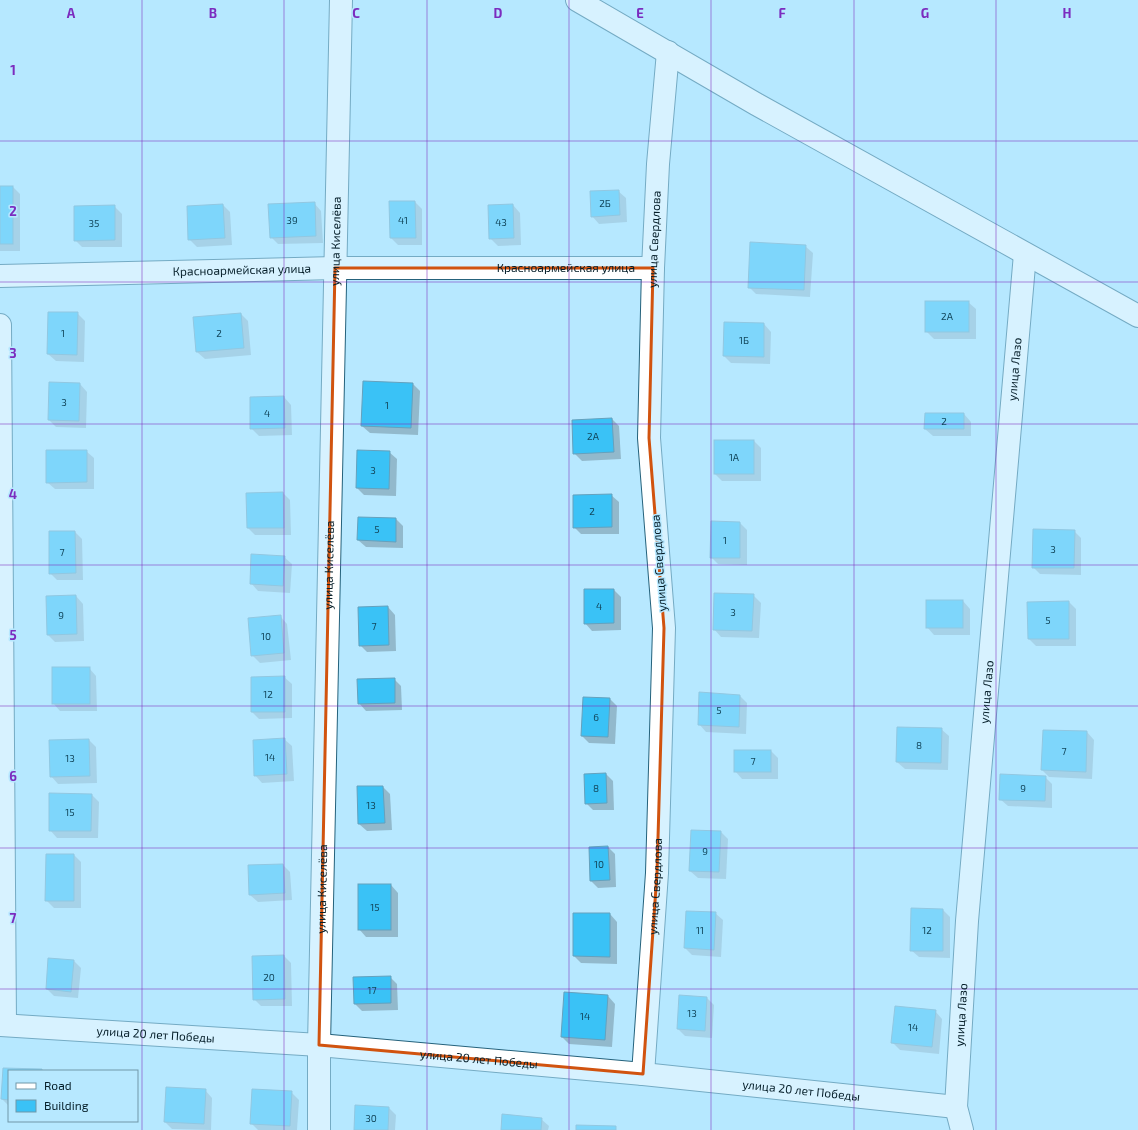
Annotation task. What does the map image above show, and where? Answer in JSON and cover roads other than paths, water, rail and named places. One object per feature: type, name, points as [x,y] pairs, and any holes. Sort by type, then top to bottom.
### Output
[{"type":"street","name":"улица Киселёва","points":[[319,1130],[319,1045],[341,0]]},
{"type":"street","points":[[577,0],[756,104],[1138,316]]},
{"type":"street","name":"улица Свердлова","points":[[643,1074],[657,873],[664,628],[649,438],[653,268],[658,164],[668,52]]},
{"type":"street","name":"улица Лазо","points":[[962,1130],[956,1107],[967,921],[1025,254]]},
{"type":"street","name":"Красноармейская улица","points":[[0,276],[335,268],[653,268]]},
{"type":"street","points":[[0,325],[2,1025]]},
{"type":"street","name":"улица 20 лет Победы","points":[[2,1025],[319,1045],[643,1074],[956,1107]]}]
